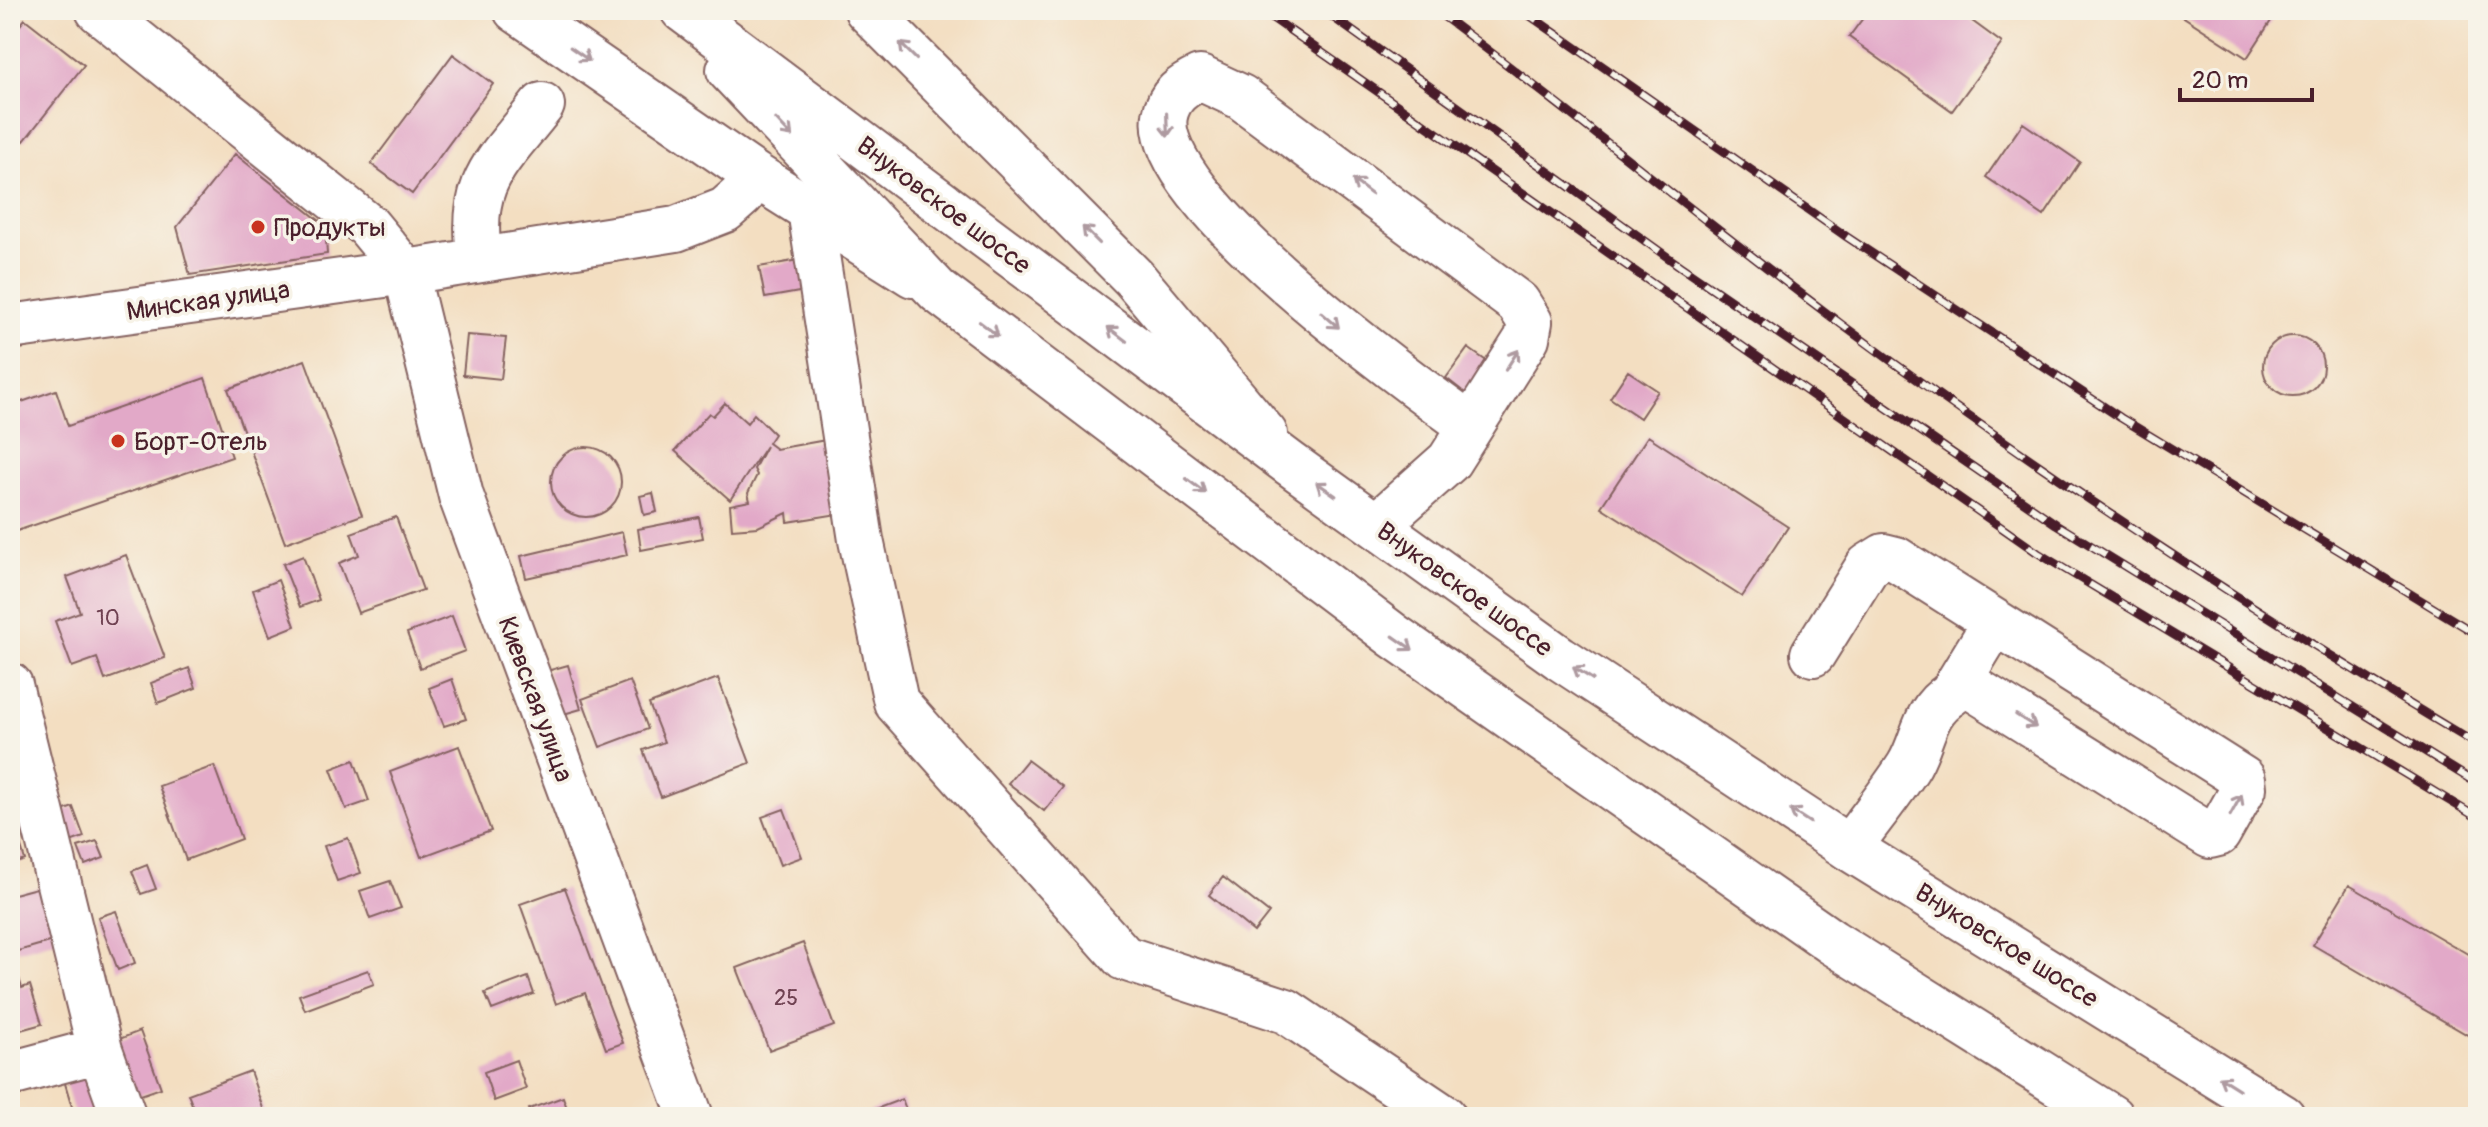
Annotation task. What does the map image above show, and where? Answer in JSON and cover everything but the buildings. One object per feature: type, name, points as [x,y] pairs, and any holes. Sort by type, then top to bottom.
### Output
[{"type":"main road","points":[[98,10],[368,226],[406,272]]},
{"type":"main road","points":[[516,10],[755,175],[938,291]]},
{"type":"main road","name":"Внуковское шоссе","points":[[672,10],[938,291],[1394,636],[1600,782],[1832,942],[2111,1117]]},
{"type":"main road","name":"Внуковское шоссе","points":[[683,10],[1289,463],[1560,658],[1849,848],[2283,1117]]},
{"type":"main road","points":[[867,10],[1134,278],[1289,463]]},
{"type":"main road","points":[[1377,525],[1425,486],[1453,456],[1467,429],[1527,338],[1530,322],[1518,303],[1241,97],[1200,78],[1182,86],[1165,115],[1169,142],[1179,167],[1217,213],[1344,332],[1467,429]]},
{"type":"main road","points":[[480,260],[474,224],[479,197],[488,174],[542,105]]},
{"type":"main road","name":"Минская улица","points":[[10,327],[406,272],[676,229],[725,210],[742,195],[755,175]]},
{"type":"main road","points":[[810,210],[861,540],[896,702],[1124,958],[1286,1011],[1444,1117]]},
{"type":"main road","name":"Киевская улица","points":[[406,272],[461,496],[691,1117]]},
{"type":"main road","points":[[1813,654],[1868,566],[1884,556],[1896,559],[2243,779],[2244,788],[2218,834],[2210,836],[1955,687]]},
{"type":"main road","points":[[1849,848],[1917,751],[1935,734],[1950,705],[1955,687],[1995,622]]},
{"type":"main road","points":[[10,685],[100,1050],[124,1117]]},
{"type":"main road","points":[[10,1074],[100,1050]]},
{"type":"railway","points":[[1261,10],[2038,553],[2478,818]]},
{"type":"railway","points":[[1323,10],[1680,266],[2056,524],[2478,784]]},
{"type":"railway","points":[[1435,10],[1841,324],[1996,436],[2234,595],[2478,745]]},
{"type":"railway","points":[[1522,10],[1847,237],[2121,418],[2478,635]]},
{"type":"place","name":"Продукты","points":[[258,227]]},
{"type":"place","name":"Борт-Отель","points":[[118,441]]}]
